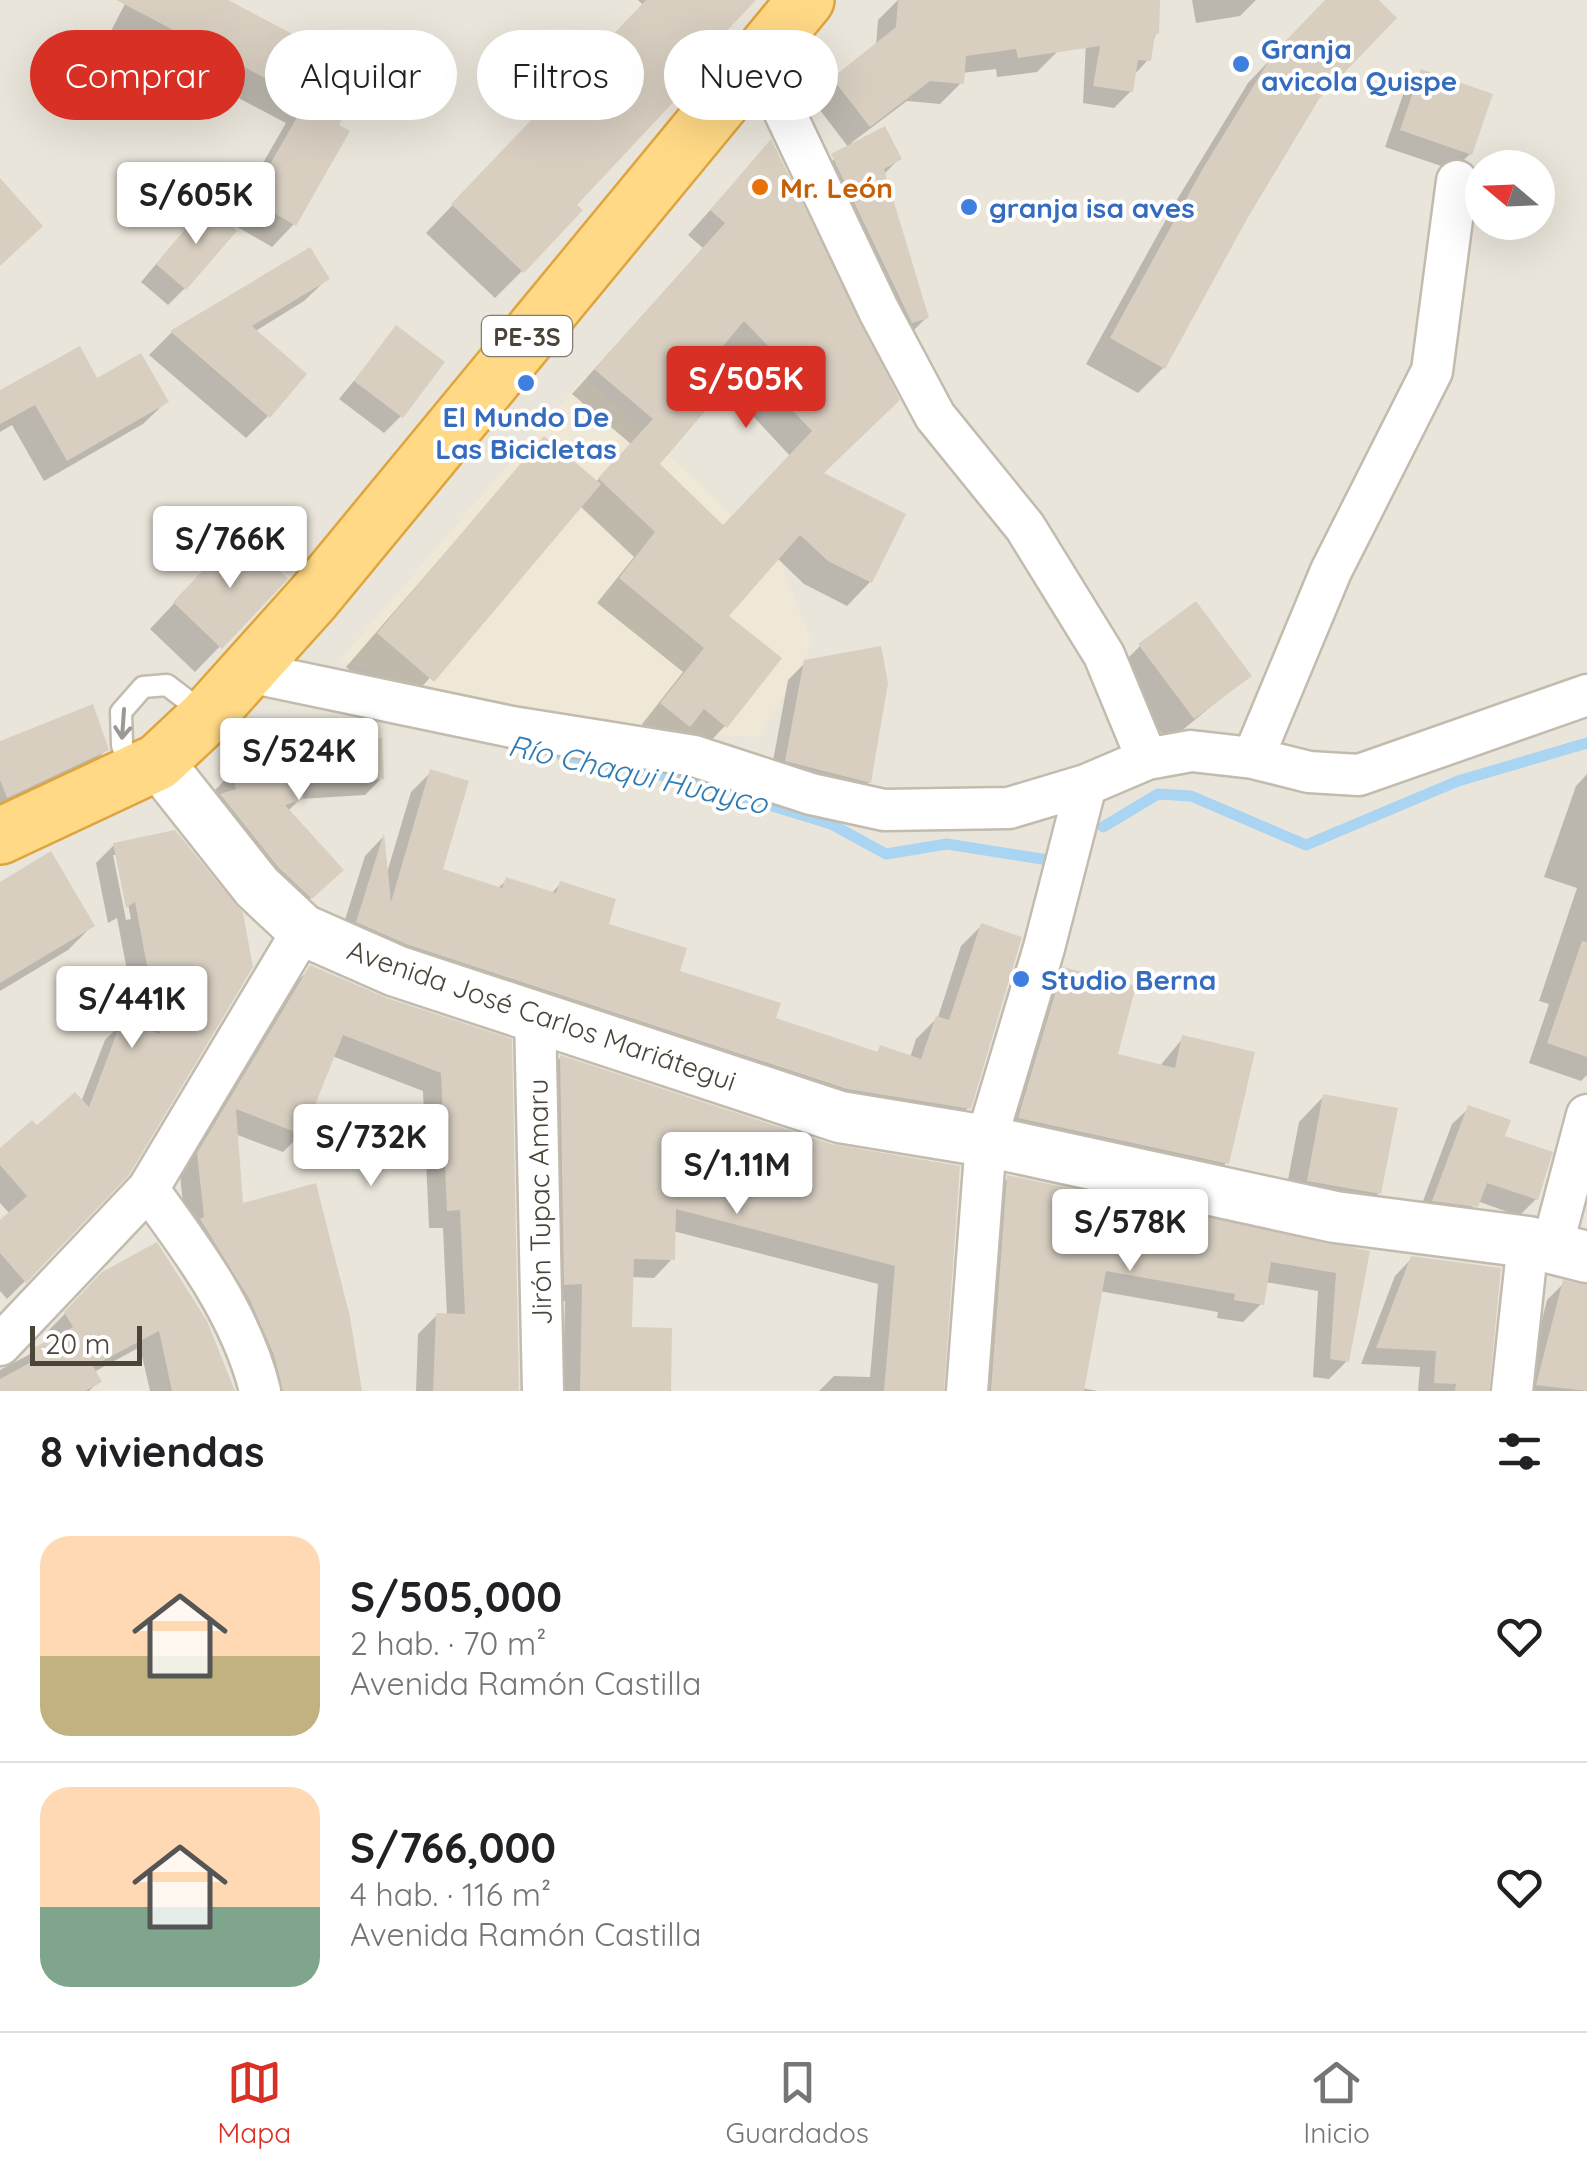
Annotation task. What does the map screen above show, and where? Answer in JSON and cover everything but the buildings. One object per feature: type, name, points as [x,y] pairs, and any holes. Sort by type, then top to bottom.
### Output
[{"type":"highway","name":"PE-3S","points":[[779,30],[806,0]]},
{"type":"highway","name":"PE-3S","points":[[0,836],[145,767],[207,716],[249,672],[703,120]]},
{"type":"street","points":[[788,120],[879,311],[935,416],[1025,527],[1094,639],[1147,758]]},
{"type":"street","points":[[1253,758],[1331,571],[1432,371],[1458,181]]},
{"type":"street","points":[[249,672],[512,728],[694,756],[811,794],[884,810],[1008,808],[1086,786],[1147,758],[1192,751],[1253,758],[1309,772],[1360,775],[1587,694]]},
{"type":"street","name":"Avenida José Carlos Mariátegui","points":[[145,767],[304,930],[396,971],[534,1013],[840,1117],[986,1141],[1335,1217],[1556,1248]]},
{"type":"street","points":[[967,1391],[986,1141],[1044,948],[1086,786]]},
{"type":"street","points":[[0,1345],[148,1189],[304,930]]},
{"type":"street","name":"Jirón Tupac Amaru","points":[[534,1013],[544,1391]]},
{"type":"street","points":[[1512,1391],[1556,1248],[1587,1114]]},
{"type":"street","points":[[148,1189],[196,1254],[246,1346],[260,1391]]},
{"type":"shaded area","points":[[0,0],[1587,0],[1587,1391],[0,1391]]},
{"type":"shaded area","points":[[585,376],[781,562],[812,644],[760,737],[621,731],[514,706],[445,705],[341,659]]},
{"type":"waterway","name":"Río Chaqui Huayco","points":[[1103,827],[1158,794],[1191,796],[1306,845],[1458,781],[1587,743]]},
{"type":"waterway","name":"Río Chaqui Huayco","points":[[561,755],[691,781],[831,824],[886,854],[947,844],[1048,860]]},
{"type":"place","name":"Granja avicola Quispe","points":[[1241,64]]},
{"type":"place","name":"Mr. León","points":[[760,187]]},
{"type":"place","name":"granja isa aves","points":[[969,207]]},
{"type":"place","name":"El Mundo De Las Bicicletas","points":[[526,383]]},
{"type":"place","name":"Studio Berna","points":[[1021,979]]}]
